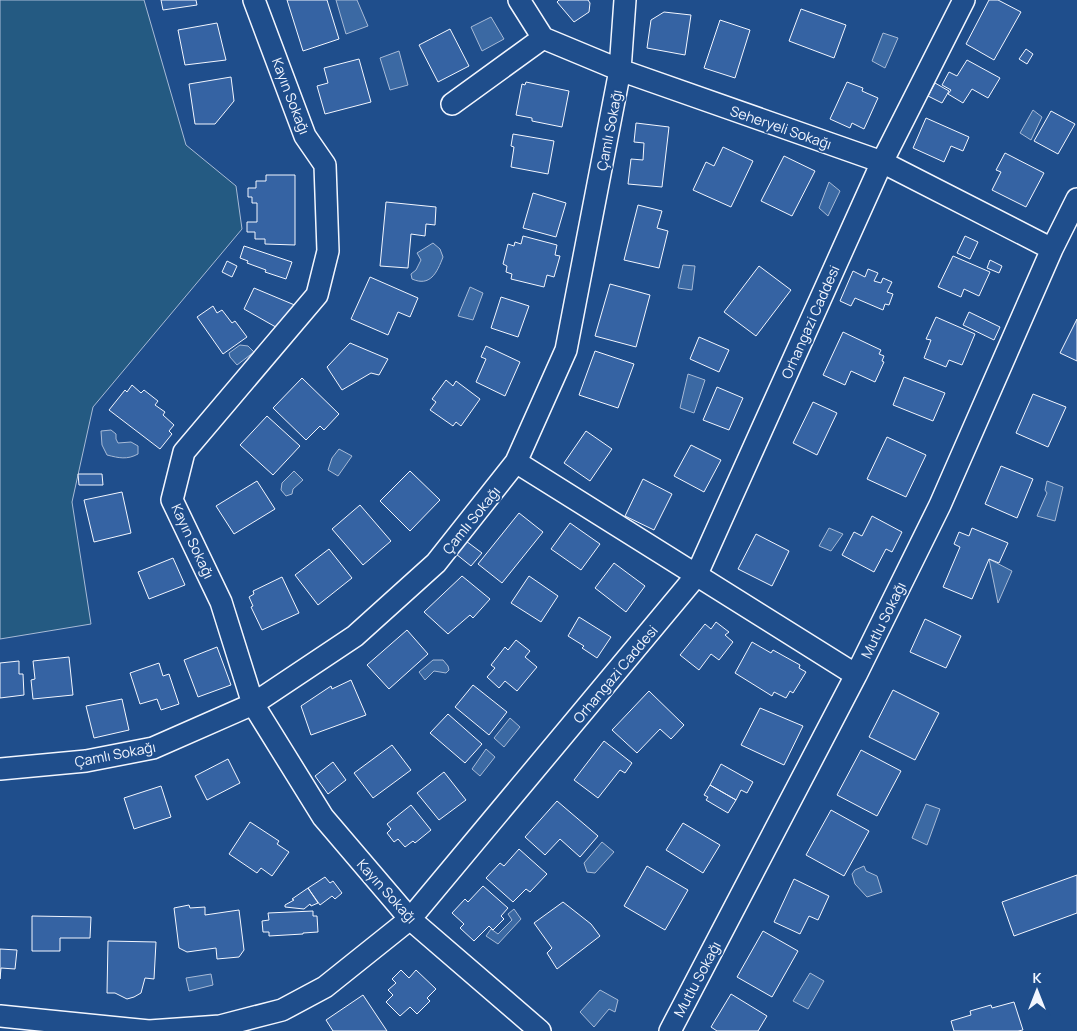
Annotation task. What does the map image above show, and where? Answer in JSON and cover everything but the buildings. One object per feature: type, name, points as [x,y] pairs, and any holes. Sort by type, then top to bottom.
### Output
[{"type":"street","name":"Kayın Sokağı","points":[[254,0],[305,136],[325,165],[328,251],[317,295],[184,452],[172,500],[221,602],[252,704],[323,817],[410,919],[540,1031]]},
{"type":"street","points":[[452,104],[543,38],[519,0]]},
{"type":"street","name":"Çamlı Sokağı","points":[[0,769],[86,761],[153,748],[252,704],[355,636],[436,563],[516,462],[566,350],[620,70],[625,0]]},
{"type":"street","name":"Orhangazi Caddesi","points":[[0,1016],[149,1031],[220,1026],[282,1010],[325,987],[410,919],[696,576],[882,162],[964,0]]},
{"type":"street","name":"Seheryeli Sokağı","points":[[543,38],[620,70],[882,162],[1052,249]]},
{"type":"street","name":"Mutlu Sokağı","points":[[671,1031],[856,675],[940,505],[1052,249],[1077,199]]},
{"type":"street","points":[[516,462],[856,675]]},
{"type":"shaded area","points":[[0,0],[144,0],[186,145],[236,186],[242,229],[93,407],[72,502],[91,624],[0,639]]},
{"type":"shaded area","points":[[336,0],[357,0],[368,26],[346,34]]},
{"type":"shaded area","points":[[491,17],[504,39],[482,51],[471,27]]},
{"type":"shaded area","points":[[883,33],[898,38],[885,68],[872,61]]},
{"type":"shaded area","points":[[399,51],[408,85],[390,90],[380,58]]},
{"type":"shaded area","points":[[1033,110],[1042,117],[1031,140],[1020,133]]},
{"type":"shaded area","points":[[829,182],[840,191],[828,216],[819,208]]},
{"type":"shaded area","points":[[433,243],[440,249],[443,257],[438,268],[428,280],[418,281],[412,279],[411,274],[416,270],[421,260],[417,253]]},
{"type":"shaded area","points":[[683,265],[695,266],[692,290],[678,288]]},
{"type":"shaded area","points":[[470,287],[483,293],[473,320],[458,316]]},
{"type":"shaded area","points":[[240,345],[248,346],[254,352],[237,365],[229,353]]},
{"type":"shaded area","points":[[688,374],[705,380],[694,413],[680,408]]},
{"type":"shaded area","points":[[111,430],[116,434],[118,443],[131,442],[138,446],[138,454],[123,458],[107,455],[102,445],[101,431]]},
{"type":"shaded area","points":[[339,449],[352,456],[338,476],[328,470],[332,458]]},
{"type":"shaded area","points":[[294,471],[303,480],[293,489],[292,494],[286,496],[281,490],[282,483]]},
{"type":"shaded area","points":[[1047,481],[1063,487],[1055,521],[1037,516],[1047,493],[1045,490]]},
{"type":"shaded area","points":[[829,528],[843,534],[831,551],[819,546]]},
{"type":"shaded area","points":[[989,559],[1012,571],[998,603]]},
{"type":"shaded area","points":[[433,660],[443,660],[449,670],[446,673],[434,671],[425,680],[419,672]]},
{"type":"shaded area","points":[[510,718],[520,727],[504,747],[494,738]]},
{"type":"shaded area","points":[[486,749],[495,757],[480,776],[472,769]]},
{"type":"shaded area","points":[[926,804],[940,809],[927,845],[912,838]]},
{"type":"shaded area","points":[[602,842],[614,852],[595,873],[587,872],[584,863]]},
{"type":"shaded area","points":[[864,866],[866,871],[877,876],[882,892],[867,897],[855,884],[852,874],[855,870]]},
{"type":"shaded area","points":[[514,909],[521,919],[498,944],[486,936],[491,929],[498,934],[512,920],[508,914]]},
{"type":"shaded area","points":[[810,973],[824,981],[808,1009],[793,1001]]},
{"type":"shaded area","points":[[211,974],[213,985],[189,991],[186,978]]},
{"type":"shaded area","points":[[600,990],[618,1000],[615,1012],[609,1009],[594,1027],[580,1012]]}]
